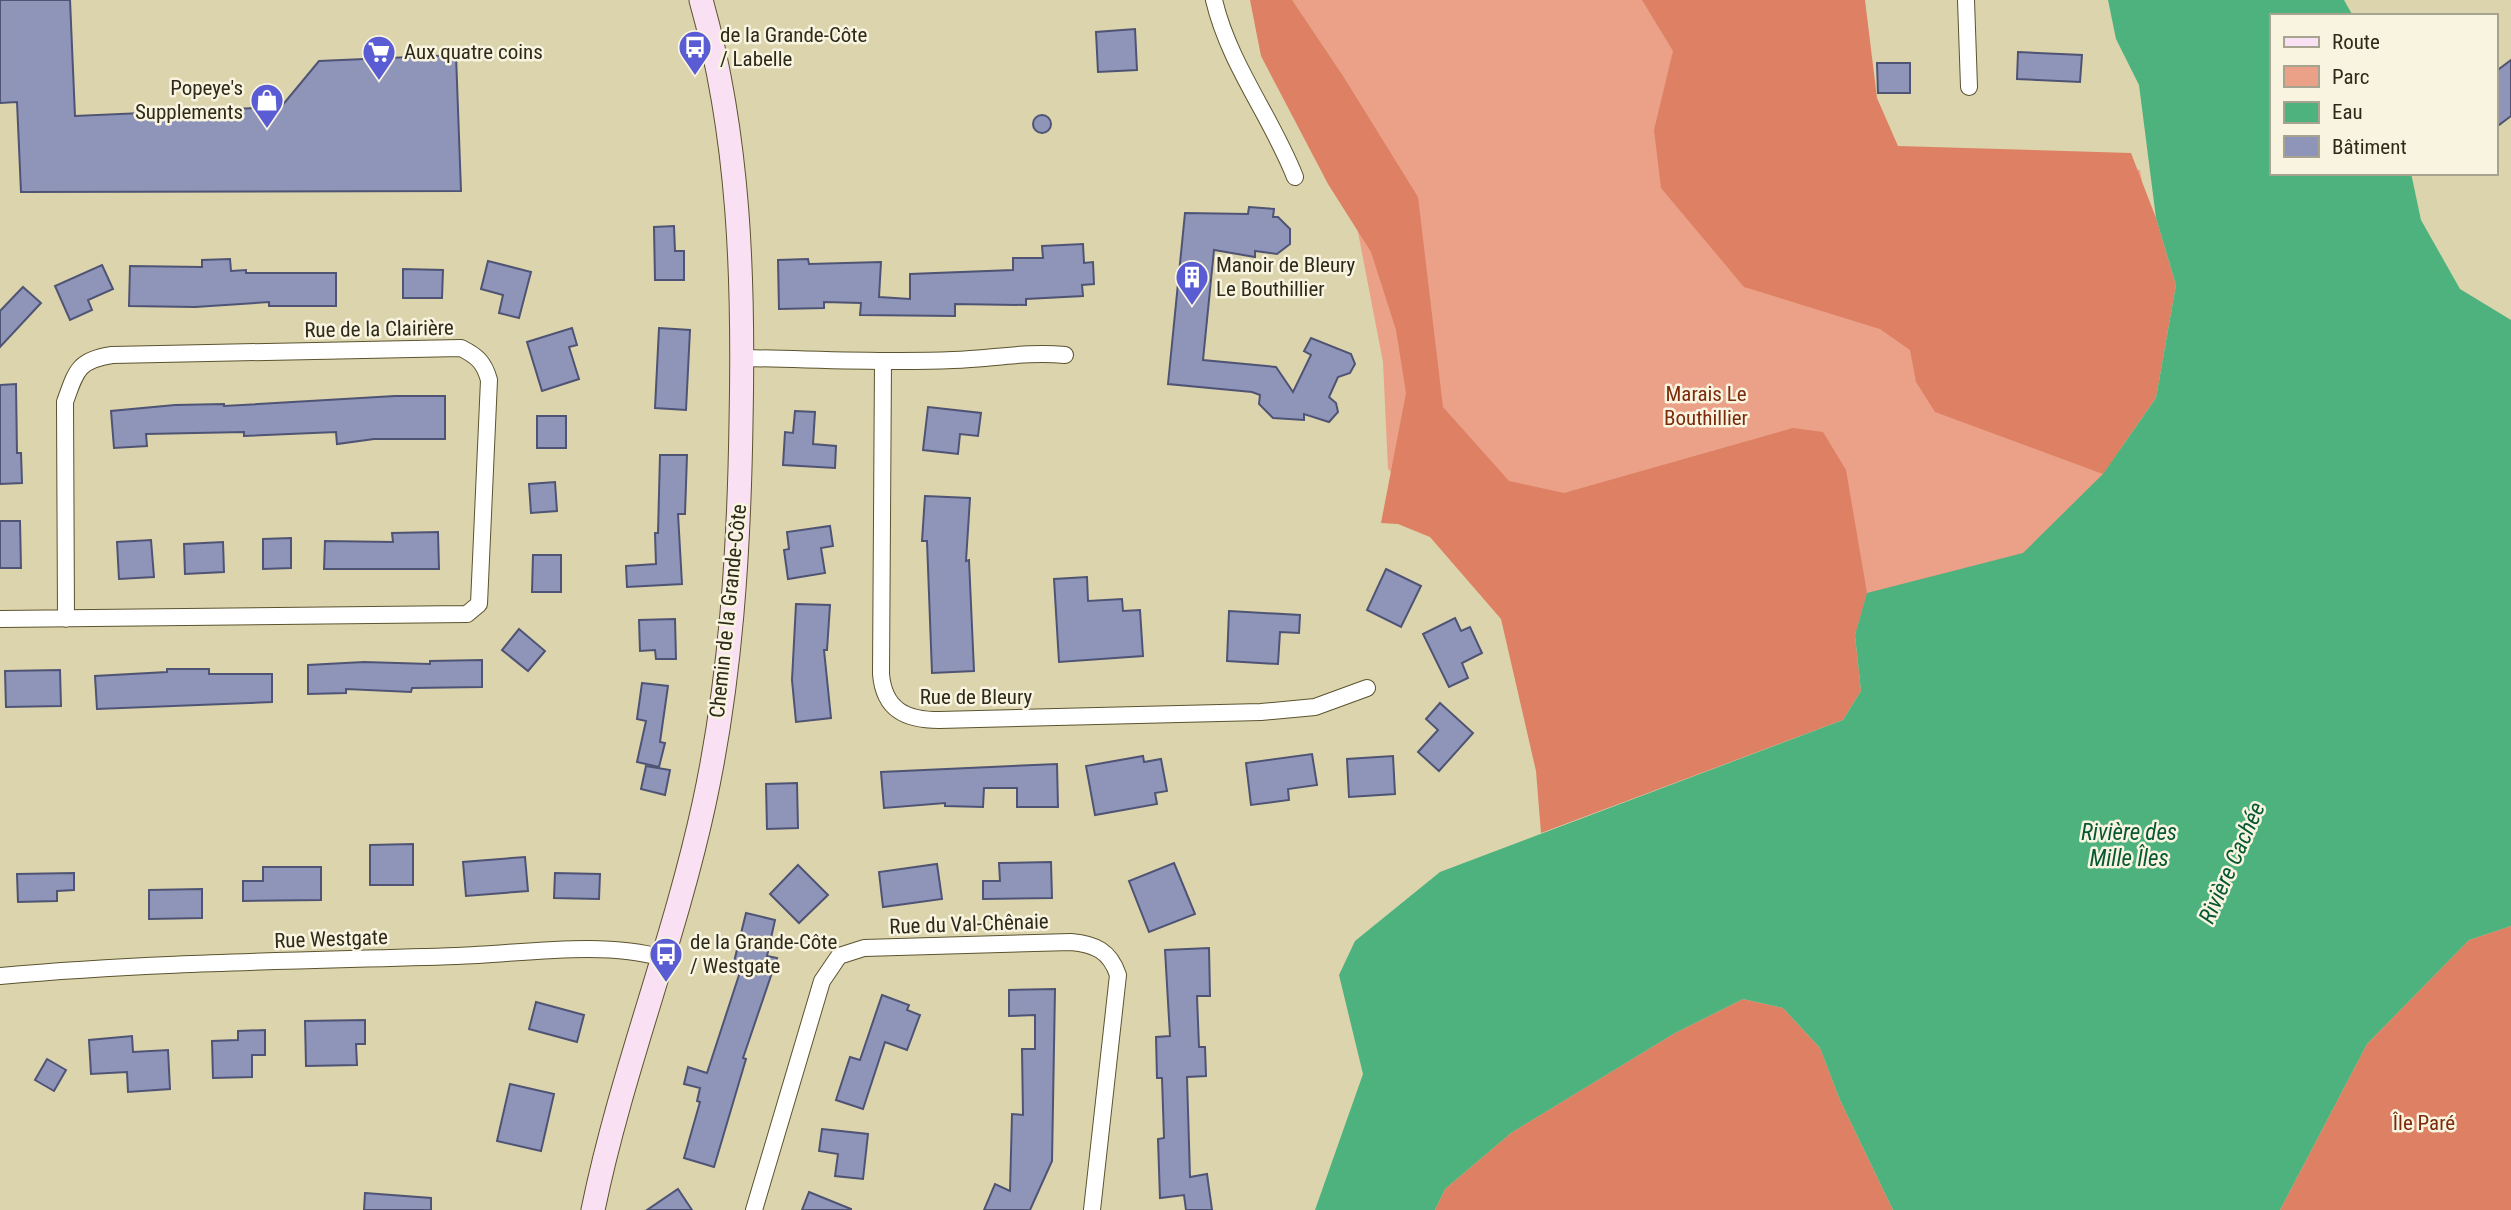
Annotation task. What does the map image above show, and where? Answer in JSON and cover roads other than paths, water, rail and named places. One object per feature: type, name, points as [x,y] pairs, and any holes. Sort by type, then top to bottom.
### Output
[{"type":"main road","name":"Chemin de la Grande-Côte","points":[[593,1210],[607,1148],[663,958],[703,806],[725,674],[738,555],[743,358],[739,236],[733,161],[721,82],[701,0]]},
{"type":"street","points":[[1214,0],[1229,46],[1295,177]]},
{"type":"street","points":[[1966,0],[1969,87]]},
{"type":"street","name":"Rue de la Clairière","points":[[0,619],[66,619],[467,614],[479,604],[489,380],[485,366],[475,355],[461,348],[112,355],[92,358],[76,371],[65,402],[66,619]]},
{"type":"street","points":[[743,358],[883,361],[980,359],[1030,353],[1065,355]]},
{"type":"street","name":"Rue de Bleury","points":[[883,361],[881,674],[885,696],[903,715],[939,720],[1261,712],[1315,707],[1367,688]]},
{"type":"street","name":"Rue du Val-Chênaie","points":[[754,1210],[822,981],[839,956],[864,948],[1070,942],[1103,951],[1110,957],[1118,975],[1092,1210]]},
{"type":"street","name":"Rue Westgate","points":[[0,976],[96,967],[555,952],[638,952],[663,958]]},
{"type":"water","name":"Rivière des Mille Îles","points":[[2108,0],[2344,0],[2352,14],[2270,14],[2270,175],[2411,175],[2421,220],[2460,289],[2511,320],[2511,926],[2469,940],[2367,1044],[2280,1210],[1893,1210],[1840,1100],[1820,1048],[1783,1008],[1743,999],[1675,1033],[1511,1133],[1445,1189],[1435,1210],[1315,1210],[1363,1074],[1339,975],[1355,941],[1440,872],[1843,720],[1861,691],[1855,635],[1867,593],[2023,553],[2103,474],[2156,398],[2176,285],[2156,218],[2139,85],[2116,39]]},
{"type":"place","name":"de la Grande-Côte / Labelle","points":[[695,77]]},
{"type":"place","name":"Aux quatre coins","points":[[379,82]]},
{"type":"place","name":"Popeye's Supplements","points":[[267,130]]},
{"type":"place","name":"Manoir de Bleury Le Bouthillier","points":[[1192,307]]},
{"type":"place","name":"de la Grande-Côte / Westgate","points":[[666,984]]},
{"type":"park label","name":"Marais Le Bouthillier","points":[[1706,406]]},
{"type":"park label","name":"Île Paré","points":[[2424,1123]]},
{"type":"water label","name":"Rivière Cachée","points":[[2232,863]]}]
